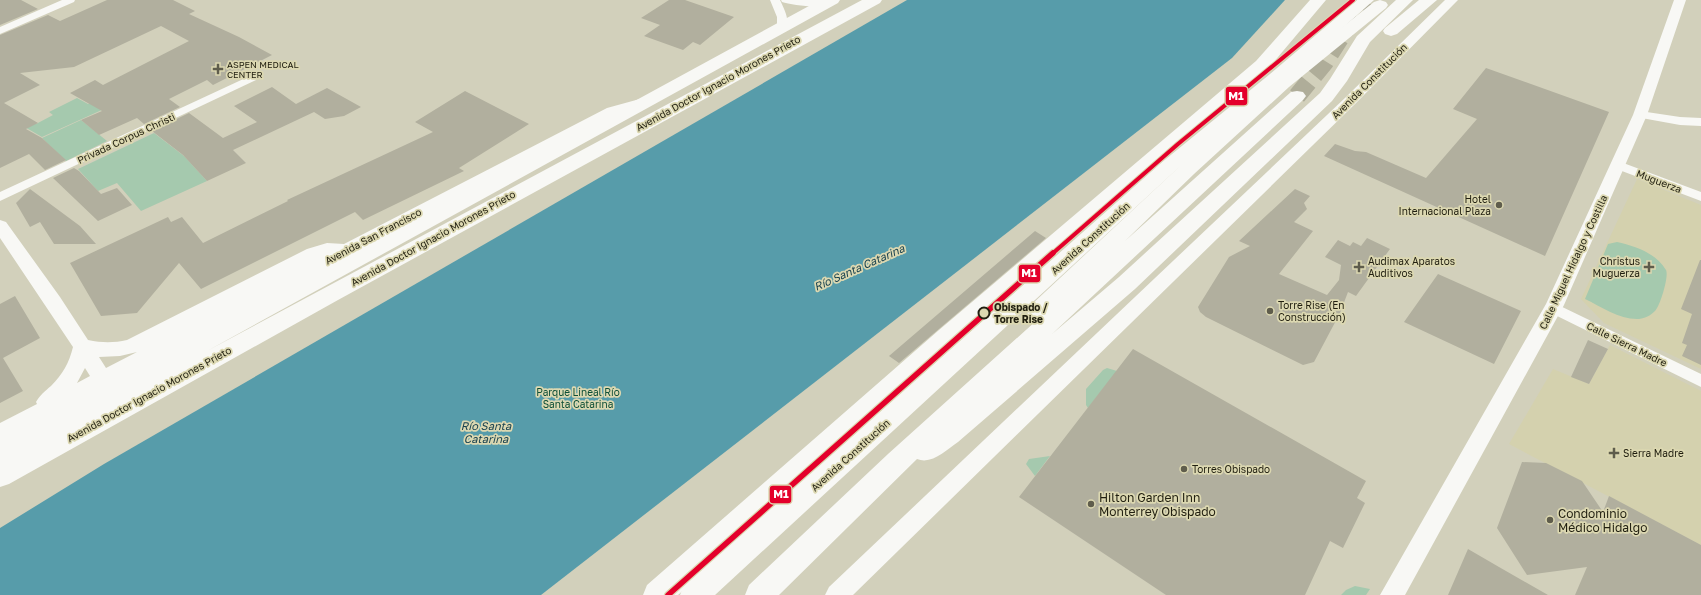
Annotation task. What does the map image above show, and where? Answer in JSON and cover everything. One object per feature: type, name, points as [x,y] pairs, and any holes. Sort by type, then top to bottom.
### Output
[{"type":"main road","name":"Avenida Constitución","points":[[657,595],[947,336],[1262,65],[1318,0]]},
{"type":"main road","name":"Avenida Constitución","points":[[694,595],[1168,167],[1276,78],[1366,0]]},
{"type":"main road","points":[[1006,361],[1022,332],[1032,318],[1090,262],[1187,170],[1283,83],[1385,0]]},
{"type":"main road","points":[[897,462],[926,450],[949,435],[1127,283],[1326,97],[1350,62],[1363,39],[1405,0]]},
{"type":"main road","points":[[1350,62],[1374,45],[1430,0]]},
{"type":"main road","name":"Avenida Doctor Ignacio Morones Prieto","points":[[0,452],[616,120],[829,1]]},
{"type":"main road","name":"Avenida Doctor Ignacio Morones Prieto","points":[[0,476],[330,294],[871,1]]},
{"type":"main road","points":[[759,595],[897,462],[1297,96]]},
{"type":"main road","points":[[0,466],[81,416],[96,402],[102,390],[102,379]]},
{"type":"main road","points":[[780,595],[795,561]]},
{"type":"street","points":[[0,31],[70,0]]},
{"type":"street","points":[[775,0],[782,17],[782,26]]},
{"type":"street","points":[[786,0],[804,3],[829,1]]},
{"type":"street","name":"Avenida Constitución","points":[[837,595],[1360,92],[1452,0]]},
{"type":"street","name":"Calle Miguel Hidalgo y Costilla","points":[[1392,595],[1554,308],[1640,114],[1680,0]]},
{"type":"street","name":"Privada Corpus Christi","points":[[0,197],[252,78]]},
{"type":"street","name":"Avenida San Francisco","points":[[102,379],[592,121],[621,108],[648,101]]},
{"type":"street","points":[[1640,114],[1680,121],[1701,122]]},
{"type":"street","name":"Muguerza","points":[[1618,165],[1701,197]]},
{"type":"street","points":[[0,226],[34,272],[84,346],[102,379],[0,433]]},
{"type":"street","points":[[84,346],[104,351],[118,350],[132,346],[322,249],[338,248],[347,250]]},
{"type":"street","name":"Calle Sierra Madre","points":[[1554,308],[1701,381]]},
{"type":"street","points":[[30,417],[58,392],[74,374],[80,361],[84,346]]},
{"type":"shaded area","name":"Christus Muguerza","points":[[1637,179],[1701,205],[1701,369],[1604,323],[1581,299]]},
{"type":"shaded area","name":"Sierra Madre","points":[[1610,345],[1701,391],[1701,545],[1509,444],[1553,369],[1589,384]]},
{"type":"green space","points":[[105,96],[115,104],[42,137],[23,126],[32,122],[36,124],[53,115],[49,112],[77,98],[88,104]]},
{"type":"green space","points":[[81,120],[107,141],[66,161],[42,138]]},
{"type":"green space","points":[[154,133],[184,156],[207,181],[141,211],[117,183],[98,191],[78,169]]},
{"type":"green space","points":[[1617,242],[1638,248],[1651,255],[1662,264],[1666,270],[1666,283],[1659,305],[1654,312],[1644,318],[1632,319],[1618,315],[1585,299],[1608,244]]},
{"type":"green space","points":[[1107,368],[1117,371],[1088,408],[1086,405],[1086,389],[1103,370]]},
{"type":"green space","points":[[1050,456],[1035,476],[1026,464],[1029,459]]},
{"type":"green space","points":[[1355,586],[1370,589],[1366,595],[1341,595],[1346,590]]},
{"type":"water","name":"Río Santa Catarina","points":[[907,0],[1285,0],[1232,58],[541,595],[0,595],[0,528],[104,464]]},
{"type":"building","points":[[0,0],[21,0],[38,9],[0,25]]},
{"type":"building","points":[[107,0],[173,0],[195,11],[189,14],[239,37],[272,55],[213,85],[207,80],[169,99],[180,107],[144,124],[137,118],[99,135],[81,120],[102,111],[70,93],[95,80],[103,85],[189,41],[161,26],[74,67],[20,73],[40,85],[4,103],[38,123],[26,129],[42,138],[66,160],[45,170],[29,154],[0,168],[0,35],[48,15],[60,21]]},
{"type":"building","points":[[669,0],[685,0],[734,17],[700,45],[693,42],[683,50],[644,36],[660,25],[641,18]]},
{"type":"building","points":[[1486,68],[1609,112],[1545,256],[1324,156],[1335,144],[1355,151],[1366,152],[1426,178],[1477,119],[1453,109]]},
{"type":"building","points":[[272,87],[296,104],[327,88],[361,107],[344,116],[325,119],[314,112],[233,150],[246,163],[207,181],[183,155],[152,131],[189,113],[223,138],[257,122],[234,106]]},
{"type":"building","points":[[465,91],[529,124],[459,168],[464,171],[363,220],[355,212],[201,289],[179,263],[137,313],[101,316],[70,263],[168,217],[171,222],[182,217],[203,243],[288,201],[287,200],[433,132],[415,122]]},
{"type":"building","points":[[74,168],[79,171],[101,194],[117,188],[132,205],[98,221],[53,178]]},
{"type":"building","points":[[30,189],[80,226],[96,244],[54,244],[40,222],[30,227],[16,203]]},
{"type":"building","name":"Torre Rise (En Construcción)","points":[[1295,189],[1310,196],[1304,203],[1307,209],[1294,222],[1313,231],[1279,274],[1327,295],[1339,280],[1341,265],[1325,257],[1338,240],[1350,246],[1353,242],[1361,246],[1367,238],[1390,249],[1356,296],[1348,292],[1340,313],[1314,362],[1303,365],[1206,317],[1200,312],[1198,307],[1229,257],[1250,246],[1239,241]]},
{"type":"building","points":[[1035,231],[1046,238],[899,363],[889,356]]},
{"type":"building","points":[[1700,260],[1701,365],[1682,356],[1687,345],[1682,343],[1692,314],[1681,309]]},
{"type":"building","points":[[1438,274],[1521,311],[1494,364],[1404,322]]},
{"type":"building","points":[[15,296],[40,338],[3,358],[23,391],[0,403],[0,304]]},
{"type":"building","points":[[1588,340],[1608,349],[1589,384],[1571,377]]},
{"type":"building","name":"Torres Obispado","points":[[1133,349],[1366,481],[1357,498],[1365,503],[1343,548],[1330,541],[1305,595],[1166,595],[1019,497]]},
{"type":"building","points":[[1522,462],[1546,463],[1582,481],[1603,512],[1609,496],[1701,545],[1701,595],[1575,595],[1587,567],[1527,575],[1497,528]]},
{"type":"building","points":[[1468,549],[1499,567],[1548,595],[1448,595]]},
{"type":"tunnel","points":[[1297,96],[1325,62],[1364,0]]},
{"type":"transit line","name":"M1","points":[[668,595],[1092,218],[1178,144],[1353,0]]},
{"type":"place","name":"ASPEN MEDICAL CENTER","points":[[218,69]]},
{"type":"place","name":"Hotel Internacional Plaza","points":[[1499,205]]},
{"type":"place","name":"Audimax Aparatos Auditivos","points":[[1359,267]]},
{"type":"place","name":"Christus Muguerza","points":[[1649,267]]},
{"type":"place","name":"Torre Rise (En Construcción)","points":[[1270,311]]},
{"type":"place","name":"Obispado / Torre Rise","points":[[984,313]]},
{"type":"place","name":"Sierra Madre","points":[[1614,453]]},
{"type":"place","name":"Torres Obispado","points":[[1184,469]]},
{"type":"place","name":"Hilton Garden Inn Monterrey Obispado","points":[[1091,504]]},
{"type":"place","name":"Condominio Médico Hidalgo","points":[[1550,520]]},
{"type":"park label","name":"Parque Lineal Río Santa Catarina","points":[[578,398]]}]
